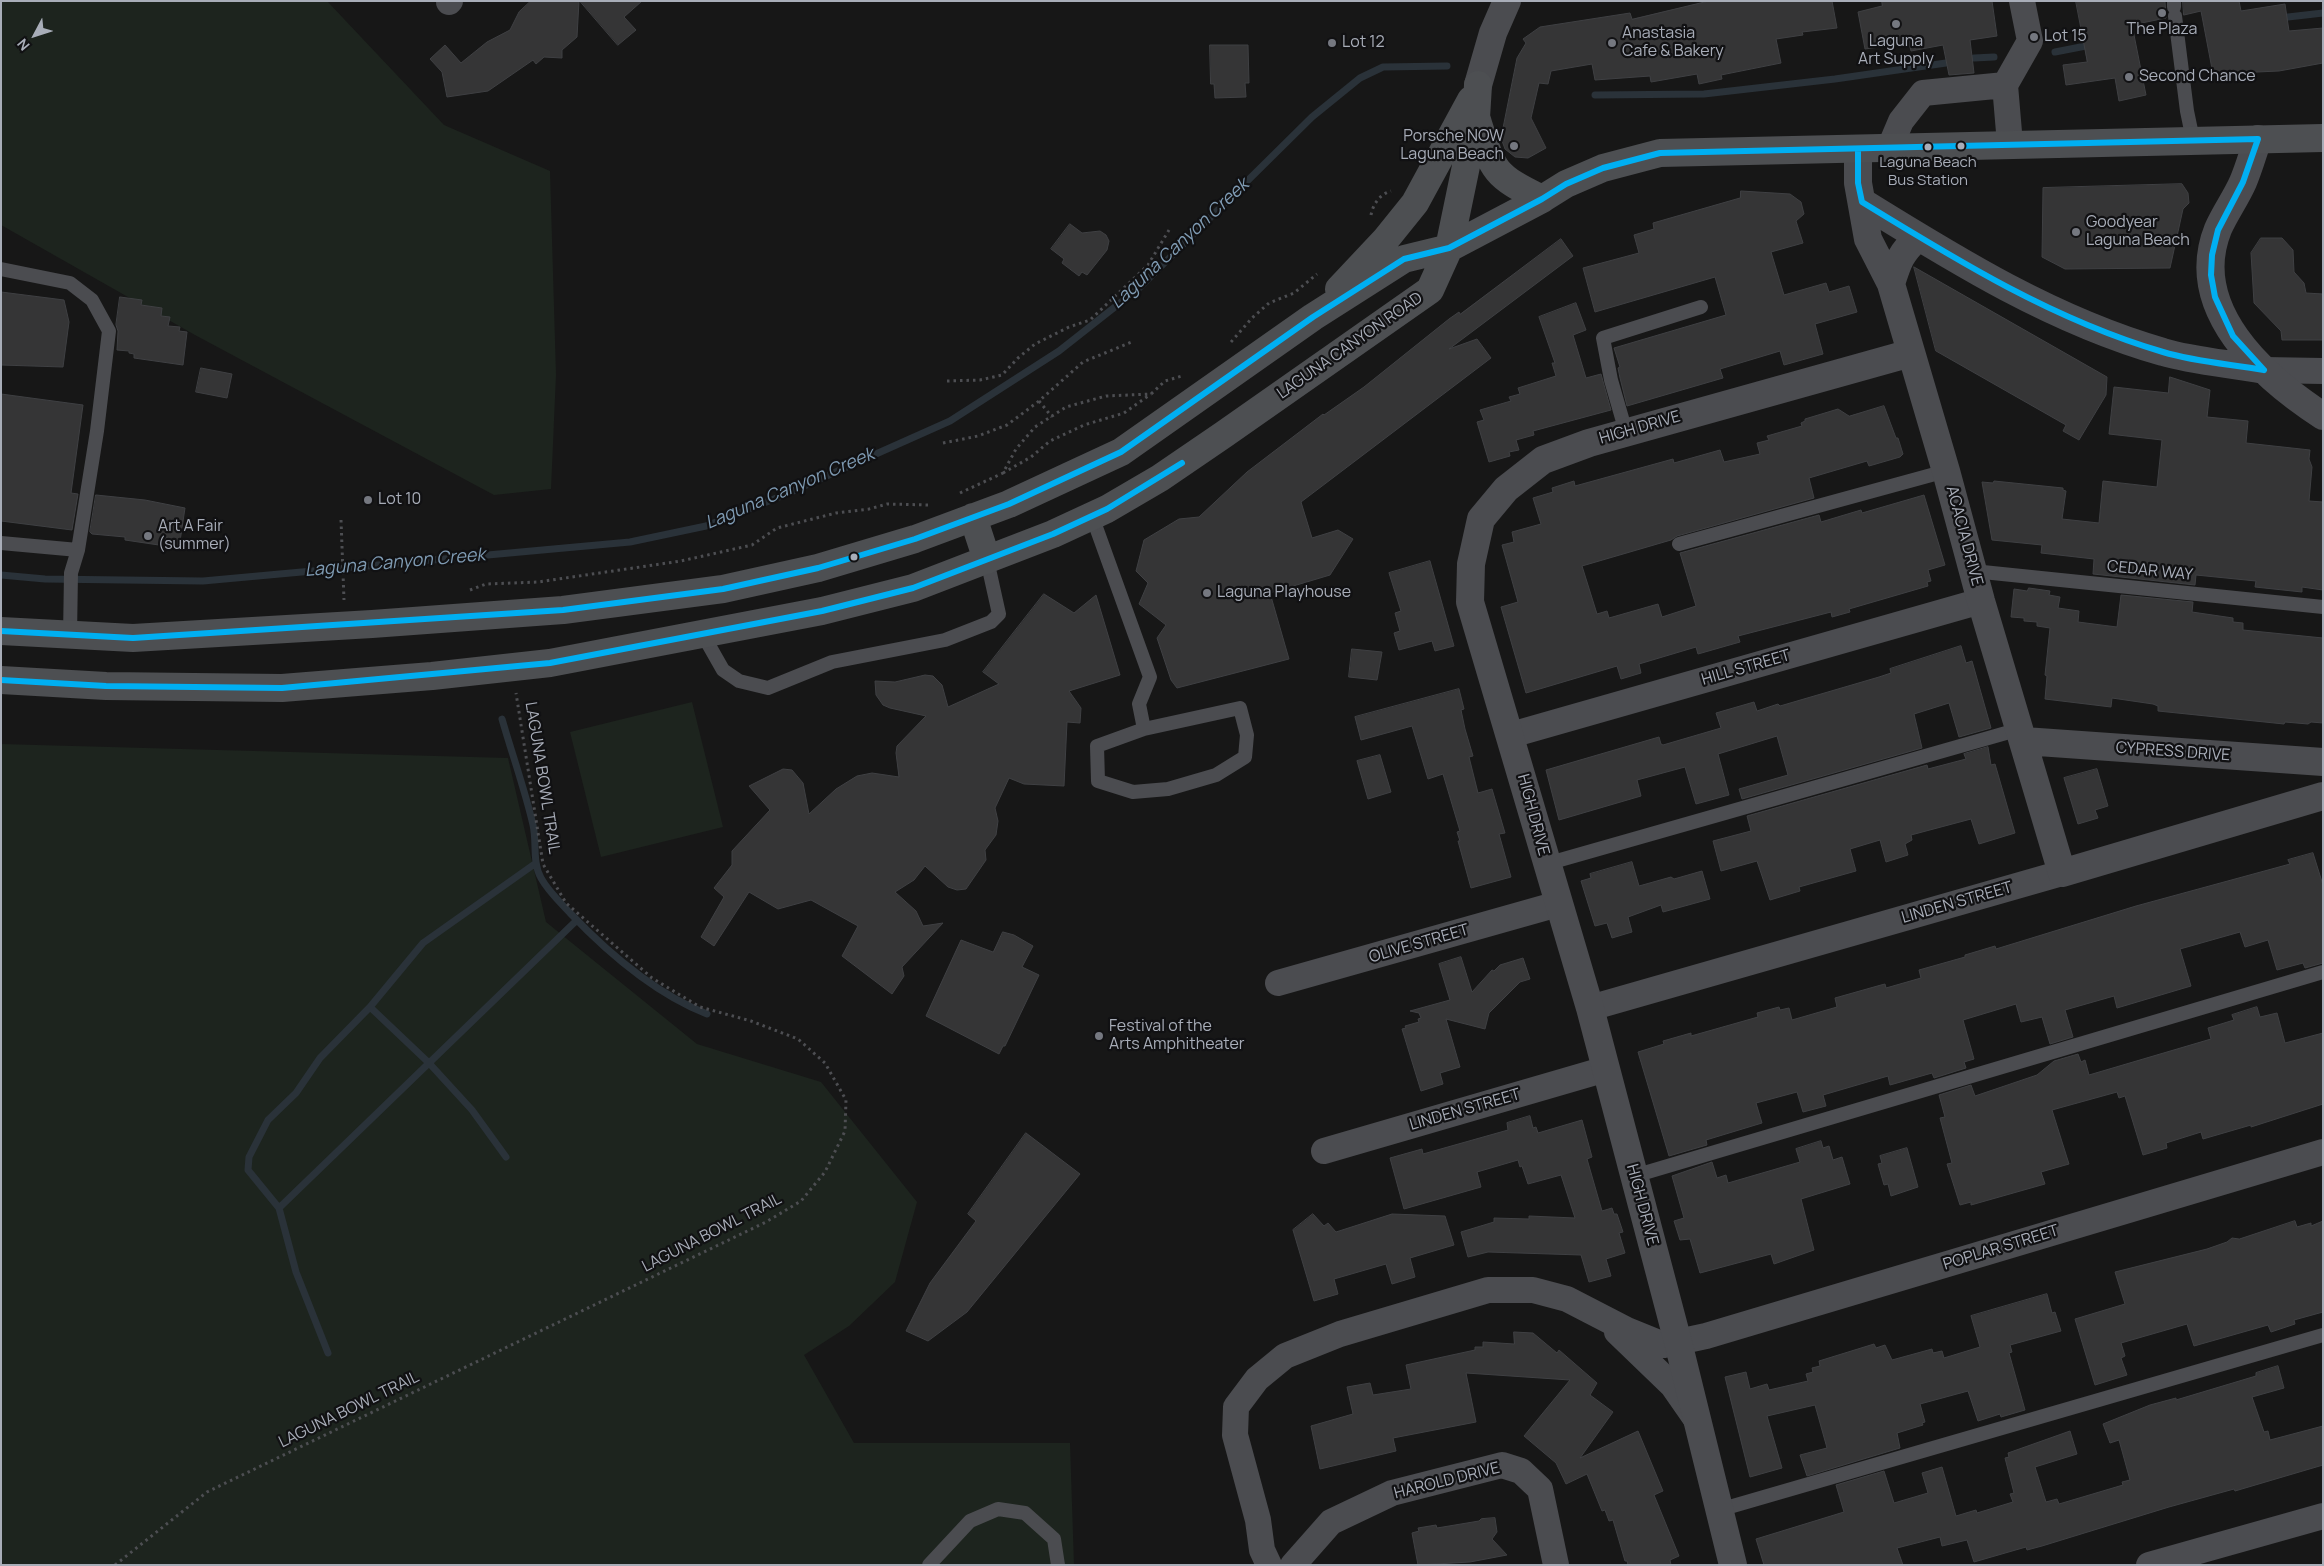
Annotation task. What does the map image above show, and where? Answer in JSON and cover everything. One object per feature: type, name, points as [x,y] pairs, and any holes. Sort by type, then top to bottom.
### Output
[{"type":"main road","points":[[1478,85],[1476,118],[1490,161],[1499,174],[1518,187],[1542,199]]},
{"type":"main road","points":[[1313,318],[1386,239],[1415,203],[1478,85]]},
{"type":"main road","name":"LAGUNA CANYON ROAD","points":[[1,680],[106,686],[282,688],[550,663],[831,609],[913,588],[987,560],[1092,516],[1160,478],[1430,290],[1448,248],[1476,118]]},
{"type":"main road","points":[[1,631],[133,638],[372,624],[563,610],[723,589],[818,568],[973,518],[1121,452],[1313,318],[1404,259],[1448,248],[1542,199],[1566,184],[1603,168],[1660,153],[2323,138]]},
{"type":"main road","points":[[973,518],[987,560]]},
{"type":"street","points":[[1478,85],[1493,33],[1507,1]]},
{"type":"street","points":[[2010,144],[2005,86],[2030,41],[2022,1]]},
{"type":"street","points":[[1890,147],[1901,121],[1922,93],[2005,86]]},
{"type":"street","points":[[2258,139],[2243,182],[2218,230],[2212,255],[2211,275],[2215,296],[2233,336],[2264,370],[2323,416]]},
{"type":"street","name":"ACACIA DRIVE","points":[[1858,150],[1858,183],[1868,238],[1891,284],[1946,471],[1981,601],[2062,872]]},
{"type":"street","points":[[1862,202],[1918,237],[2028,299],[2072,319],[2164,353],[2264,370],[2323,371]]},
{"type":"street","points":[[1868,238],[1918,237]]},
{"type":"street","points":[[1891,284],[1901,255],[1918,237]]},
{"type":"street","name":"HIGH DRIVE","points":[[1733,1565],[1678,1342],[1590,1008],[1546,864],[1511,735],[1470,602],[1471,564],[1481,519],[1506,489],[1543,460],[1626,432],[1911,353]]},
{"type":"street","name":"HILL STREET","points":[[1511,735],[1981,601]]},
{"type":"street","name":"CYPRESS DRIVE","points":[[2022,735],[2323,762]]},
{"type":"street","name":"LINDEN STREET","points":[[1590,1008],[2323,796]]},
{"type":"street","name":"OLIVE STREET","points":[[1278,983],[1558,904]]},
{"type":"street","name":"LINDEN STREET","points":[[1324,1151],[1606,1069]]},
{"type":"street","name":"POPLAR STREET","points":[[1602,1317],[1664,1345],[1706,1336],[2323,1152]]},
{"type":"street","points":[[1269,1565],[1262,1550],[1258,1520],[1235,1435],[1236,1407],[1258,1379],[1285,1356],[1340,1334],[1488,1290],[1534,1290],[1567,1299],[1602,1317],[1673,1386],[1697,1420]]},
{"type":"street","name":"HAROLD DRIVE","points":[[1293,1565],[1331,1522],[1392,1494],[1502,1464],[1522,1471],[1540,1489],[1556,1565]]},
{"type":"street","points":[[2149,1565],[2323,1516]]},
{"type":"lane","points":[[2174,8],[2186,111],[2193,140]]},
{"type":"lane","points":[[1,269],[70,283],[92,300],[109,331],[97,432],[78,550],[72,573],[70,636]]},
{"type":"lane","points":[[1626,432],[1611,380],[1603,338],[1701,307]]},
{"type":"lane","points":[[1679,544],[1946,471]]},
{"type":"lane","points":[[1092,516],[1150,677],[1139,704],[1144,729]]},
{"type":"lane","points":[[1,543],[78,550]]},
{"type":"lane","points":[[702,633],[723,670],[740,681],[768,688],[832,662],[945,640],[991,622],[999,614],[987,560]]},
{"type":"lane","name":"CEDAR WAY","points":[[1973,570],[2323,607]]},
{"type":"lane","points":[[1240,708],[1247,735],[1245,757],[1216,774],[1168,789],[1133,792],[1098,781],[1097,746],[1144,729],[1240,708]]},
{"type":"lane","points":[[1546,864],[2022,735]]},
{"type":"lane","points":[[1634,1176],[2323,972]]},
{"type":"lane","points":[[1719,1510],[2323,1335]]},
{"type":"lane","points":[[929,1565],[970,1521],[998,1509],[1025,1513],[1054,1539],[1058,1565]]},
{"type":"path","points":[[1370,222],[1373,206],[1384,193],[1397,189]]},
{"type":"path","points":[[947,381],[980,380],[1002,375],[1035,344],[1069,327],[1090,320],[1148,265],[1169,230]]},
{"type":"path","points":[[1229,344],[1252,318],[1270,303],[1294,293],[1321,272]]},
{"type":"path","points":[[943,443],[978,436],[1007,426],[1083,362],[1134,341]]},
{"type":"path","points":[[954,495],[1003,473],[1031,457],[1050,441],[1084,425],[1124,413],[1151,394],[1165,381],[1187,375]]},
{"type":"path","points":[[1003,473],[1016,449],[1035,427],[1066,407],[1106,396],[1151,394]]},
{"type":"path","points":[[1039,401],[1052,416]]},
{"type":"path","points":[[468,590],[486,584],[538,582],[681,561],[720,553],[752,545],[777,528],[836,513],[869,509],[887,504],[934,505]]},
{"type":"path","points":[[341,520],[343,576]]},
{"type":"path","points":[[337,603],[345,603]]},
{"type":"path","name":"LAGUNA BOWL TRAIL","points":[[115,1565],[207,1492],[757,1226],[801,1201],[825,1172],[846,1131],[846,1100],[825,1063],[798,1039],[751,1021],[700,1007],[652,978],[566,903],[544,864],[512,666]]},
{"type":"shaded area","points":[[1,1],[327,1],[444,125],[550,171],[556,375],[551,489],[494,495],[195,335],[1,225]]},
{"type":"shaded area","points":[[692,702],[723,827],[601,857],[570,732]]},
{"type":"shaded area","points":[[1,744],[508,758],[546,922],[697,1044],[821,1082],[917,1202],[895,1282],[849,1326],[804,1355],[854,1443],[1070,1443],[1074,1565],[1,1565]]},
{"type":"building","points":[[531,1],[579,1],[577,37],[562,50],[562,58],[544,57],[536,64],[533,60],[488,91],[447,97],[442,72],[430,59],[445,45],[461,63],[487,42],[510,30],[519,12]]},
{"type":"building","points":[[580,1],[642,1],[624,17],[636,30],[618,45]]},
{"type":"building","points":[[1709,1],[1832,1],[1837,28],[1802,32],[1803,35],[1776,39],[1781,63],[1721,75],[1722,79],[1699,84],[1697,74],[1651,82],[1650,76],[1595,80],[1592,64],[1551,71],[1548,84],[1539,83],[1531,118],[1546,148],[1528,158],[1515,157],[1505,149],[1501,138],[1517,58],[1526,43],[1523,39],[1540,27],[1630,13],[1632,19]]},
{"type":"building","points":[[1882,1],[1992,1],[1997,36],[1970,40],[1974,73],[1949,75],[1943,45],[1911,51],[1909,43],[1865,49],[1858,12],[1882,6]]},
{"type":"building","points":[[2076,1],[2165,1],[2166,18],[2132,25],[2146,95],[2119,101],[2115,78],[2066,85],[2063,65],[2087,62]]},
{"type":"building","points":[[2183,1],[2239,1],[2241,11],[2285,4],[2289,31],[2323,28],[2323,63],[2279,71],[2213,74],[2201,11],[2184,15]]},
{"type":"building","points":[[1210,45],[1248,45],[1249,83],[1245,83],[1246,97],[1215,98],[1214,84],[1211,84]]},
{"type":"building","points":[[2182,184],[2188,193],[2189,203],[2183,209],[2170,268],[2065,269],[2042,257],[2043,188]]},
{"type":"building","points":[[1741,191],[1790,194],[1801,202],[1804,214],[1796,221],[1803,243],[1771,252],[1784,295],[1826,283],[1829,292],[1849,286],[1857,312],[1815,324],[1823,354],[1784,365],[1780,351],[1720,369],[1723,378],[1627,406],[1618,368],[1620,367],[1614,348],[1726,315],[1715,277],[1595,312],[1583,268],[1639,253],[1634,235],[1654,229],[1653,223],[1740,198]]},
{"type":"building","points":[[1070,224],[1082,233],[1100,231],[1106,235],[1109,241],[1107,250],[1087,275],[1082,272],[1079,276],[1062,263],[1064,259],[1051,249]]},
{"type":"building","points":[[2261,238],[2282,238],[2293,250],[2294,272],[2304,283],[2306,293],[2323,294],[2323,340],[2282,340],[2281,331],[2254,303],[2251,253]]},
{"type":"building","points":[[1561,239],[1573,256],[1449,349],[1477,339],[1491,358],[1301,502],[1312,538],[1338,530],[1353,539],[1330,575],[1270,593],[1289,659],[1177,688],[1171,680],[1157,638],[1166,625],[1139,604],[1148,583],[1136,571],[1144,540],[1179,519],[1199,517],[1247,472],[1323,414],[1364,387],[1449,319],[1459,312],[1460,314]]},
{"type":"building","points":[[1914,267],[2107,377],[2106,395],[2079,440],[2063,431],[2066,425],[1936,351]]},
{"type":"building","points":[[1,292],[64,300],[69,322],[63,367],[1,365]]},
{"type":"building","points":[[120,297],[142,300],[141,305],[162,308],[161,316],[170,317],[168,326],[180,327],[179,331],[187,332],[183,365],[134,358],[134,354],[129,353],[129,351],[117,350],[118,331],[116,325]]},
{"type":"building","points":[[1576,303],[1586,330],[1573,335],[1586,378],[1601,374],[1611,410],[1533,431],[1534,435],[1516,440],[1519,450],[1509,452],[1510,456],[1489,462],[1477,422],[1484,420],[1480,410],[1511,401],[1509,397],[1520,394],[1518,388],[1556,376],[1552,363],[1555,363],[1539,317]]},
{"type":"building","points":[[201,368],[232,374],[227,398],[196,392]]},
{"type":"building","points":[[2170,377],[2210,390],[2207,417],[2248,421],[2246,443],[2310,450],[2309,459],[2312,467],[2309,501],[2323,502],[2323,590],[2302,587],[2302,592],[2255,587],[2256,581],[2196,575],[2195,585],[2093,574],[2094,559],[2041,553],[2042,545],[1992,540],[1982,482],[1993,483],[1994,481],[2063,488],[2066,491],[2062,519],[2099,523],[2103,481],[2157,487],[2162,440],[2109,434],[2114,387],[2168,393]]},
{"type":"building","points":[[1,394],[83,405],[71,493],[78,494],[72,530],[1,521]]},
{"type":"building","points":[[1884,406],[1896,438],[1898,438],[1903,454],[1900,457],[1869,466],[1867,461],[1809,478],[1814,498],[1677,536],[1671,540],[1582,566],[1597,614],[1607,611],[1609,618],[1658,604],[1662,617],[1696,606],[1680,553],[1819,515],[1821,522],[1861,510],[1862,513],[1924,495],[1945,565],[1928,570],[1931,581],[1927,582],[1928,586],[1849,609],[1850,612],[1832,617],[1831,612],[1738,636],[1740,642],[1698,654],[1696,647],[1639,664],[1641,673],[1621,679],[1617,666],[1526,693],[1501,607],[1518,602],[1502,545],[1514,542],[1512,532],[1541,524],[1533,498],[1553,492],[1552,488],[1574,481],[1575,486],[1673,459],[1674,463],[1720,450],[1724,462],[1760,454],[1757,443],[1769,440],[1767,436],[1802,426],[1801,423],[1805,419],[1838,409],[1849,416]]},
{"type":"building","points":[[96,495],[145,500],[185,508],[179,548],[125,540],[125,537],[92,534],[90,532]]},
{"type":"building","points":[[1430,561],[1454,646],[1435,651],[1432,641],[1399,650],[1394,633],[1400,631],[1395,613],[1401,611],[1389,573]]},
{"type":"building","points":[[2029,588],[2050,591],[2049,595],[2060,597],[2058,608],[2079,611],[2078,622],[2117,627],[2121,595],[2193,602],[2192,612],[2233,618],[2233,622],[2243,623],[2243,630],[2323,638],[2323,723],[2285,722],[2284,724],[2158,711],[2158,706],[2153,704],[2112,698],[2111,707],[2045,699],[2047,676],[2045,675],[2050,628],[2037,626],[2037,622],[2024,621],[2024,618],[2011,617],[2014,589],[2027,591]]},
{"type":"building","points":[[1044,594],[1074,613],[1096,595],[1120,675],[1069,691],[1081,708],[1080,723],[1067,722],[1064,786],[1024,784],[1009,778],[995,808],[998,821],[996,835],[985,850],[986,860],[966,889],[957,890],[948,887],[925,866],[914,880],[895,892],[916,911],[923,926],[943,923],[902,967],[904,976],[892,994],[842,956],[858,926],[811,900],[778,909],[749,892],[714,946],[701,937],[724,897],[714,888],[732,865],[732,851],[770,810],[749,786],[783,769],[792,770],[803,783],[809,814],[836,789],[857,776],[872,773],[899,777],[897,746],[926,716],[883,705],[876,695],[875,681],[895,682],[925,675],[933,676],[942,685],[948,707],[999,684],[983,672]]},
{"type":"building","points":[[1961,646],[1966,663],[1972,661],[1991,728],[1959,737],[1949,703],[1914,714],[1922,748],[1742,799],[1739,789],[1788,775],[1777,736],[1718,754],[1729,795],[1696,804],[1685,767],[1637,780],[1641,796],[1559,820],[1546,770],[1659,737],[1663,745],[1721,728],[1716,713],[1754,702],[1757,711],[1778,704],[1780,706],[1879,677],[1891,673],[1890,669]]},
{"type":"building","points":[[1352,649],[1382,652],[1377,680],[1349,677]]},
{"type":"building","points":[[1459,689],[1464,709],[1461,710],[1473,756],[1469,757],[1478,793],[1492,789],[1505,833],[1499,834],[1511,877],[1471,888],[1458,841],[1460,841],[1457,832],[1460,831],[1443,774],[1428,779],[1412,726],[1361,740],[1355,717]]},
{"type":"building","points":[[1988,747],[1991,765],[1995,764],[2015,833],[1979,844],[1971,819],[1911,835],[1912,840],[1905,844],[1908,855],[1886,862],[1880,840],[1850,849],[1856,871],[1799,887],[1800,891],[1770,900],[1757,861],[1721,871],[1713,841],[1751,831],[1747,816],[1927,765],[1928,769],[1966,759],[1964,754]]},
{"type":"building","points":[[1380,755],[1391,792],[1368,799],[1357,761]]},
{"type":"building","points":[[2097,769],[2108,806],[2095,810],[2098,818],[2078,824],[2064,778]]},
{"type":"building","points":[[2313,853],[2323,885],[2323,963],[2305,968],[2303,963],[2277,970],[2268,940],[2245,947],[2240,932],[2180,949],[2191,986],[2117,1008],[2114,996],[2065,1010],[2073,1037],[2050,1044],[2042,1017],[2021,1022],[2016,1004],[1963,1020],[1974,1059],[1964,1062],[1966,1068],[1934,1078],[1932,1073],[1890,1085],[1888,1076],[1823,1095],[1826,1106],[1803,1112],[1797,1092],[1756,1103],[1762,1123],[1706,1140],[1707,1145],[1669,1156],[1638,1052],[1664,1044],[1663,1041],[1691,1033],[1691,1036],[1758,1017],[1757,1013],[1779,1007],[1780,1010],[1789,1008],[1792,1020],[1837,1007],[1835,998],[1885,984],[1886,988],[1921,978],[1919,970],[1965,957],[1965,955],[1995,946],[1996,949],[2136,906],[2290,864],[2288,860]]},
{"type":"building","points":[[1632,862],[1639,886],[1702,871],[1710,899],[1663,912],[1661,905],[1628,917],[1632,932],[1612,938],[1607,923],[1595,926],[1581,881],[1591,878],[1590,874]]},
{"type":"building","points":[[1003,932],[1014,935],[1033,946],[1022,967],[1039,975],[1005,1046],[1003,1046],[999,1054],[926,1016],[961,940],[993,952]]},
{"type":"building","points":[[1461,957],[1472,992],[1492,970],[1494,971],[1500,965],[1523,958],[1530,979],[1520,982],[1489,1013],[1485,1029],[1446,1019],[1460,1067],[1440,1073],[1443,1084],[1421,1091],[1402,1029],[1406,1028],[1405,1026],[1419,1022],[1418,1019],[1421,1018],[1419,1013],[1410,1011],[1450,1000],[1439,964]]},
{"type":"building","points":[[2257,1007],[2260,1017],[2277,1013],[2285,1043],[2323,1033],[2323,1104],[2251,1127],[2251,1125],[2203,1139],[2201,1132],[2166,1143],[2167,1148],[2143,1155],[2125,1096],[2119,1098],[2117,1092],[2052,1110],[2069,1164],[2041,1172],[2045,1184],[1971,1205],[1971,1202],[1960,1205],[1947,1164],[1952,1163],[1940,1118],[1945,1117],[1939,1095],[1971,1085],[1975,1096],[2037,1075],[2054,1061],[2078,1054],[2081,1062],[2085,1060],[2089,1075],[2211,1039],[2208,1028],[2234,1020],[2232,1015]]},
{"type":"building","points":[[1530,1116],[1533,1128],[1536,1127],[1538,1133],[1582,1120],[1592,1157],[1587,1159],[1602,1211],[1612,1208],[1614,1214],[1617,1214],[1623,1232],[1619,1233],[1625,1253],[1606,1259],[1611,1276],[1589,1282],[1581,1255],[1488,1252],[1468,1257],[1461,1232],[1494,1222],[1494,1218],[1529,1219],[1529,1216],[1575,1218],[1561,1175],[1528,1184],[1518,1160],[1477,1172],[1481,1187],[1404,1209],[1390,1158],[1422,1149],[1423,1154],[1508,1130],[1507,1123]]},
{"type":"building","points":[[1026,1133],[1080,1174],[967,1312],[928,1341],[906,1331],[930,1283],[976,1221],[968,1214]]},
{"type":"building","points":[[1821,1141],[1823,1148],[1829,1146],[1833,1160],[1842,1157],[1850,1184],[1801,1199],[1814,1250],[1774,1264],[1771,1254],[1700,1273],[1690,1239],[1680,1240],[1674,1221],[1684,1218],[1672,1176],[1712,1162],[1717,1178],[1726,1175],[1728,1183],[1800,1162],[1796,1149]]},
{"type":"building","points":[[1907,1148],[1918,1187],[1891,1196],[1888,1184],[1884,1185],[1878,1164],[1882,1163],[1880,1156]]},
{"type":"building","points":[[1313,1214],[1324,1226],[1328,1223],[1336,1232],[1392,1214],[1445,1216],[1454,1245],[1410,1258],[1415,1277],[1392,1284],[1386,1264],[1334,1279],[1338,1294],[1314,1301],[1293,1230]]},
{"type":"building","points":[[2295,1221],[2297,1227],[2311,1223],[2311,1226],[2323,1221],[2323,1312],[2294,1320],[2295,1324],[2271,1332],[2268,1325],[2194,1346],[2187,1324],[2121,1343],[2125,1356],[2121,1358],[2127,1375],[2095,1385],[2075,1319],[2125,1304],[2115,1272],[2207,1249],[2227,1242],[2232,1238],[2239,1239]]},
{"type":"building","points":[[2047,1294],[2052,1313],[2055,1312],[2061,1331],[2010,1345],[2012,1352],[2009,1353],[2025,1410],[2001,1417],[2000,1414],[1978,1421],[1968,1391],[1920,1404],[1925,1422],[1922,1423],[1923,1425],[1897,1433],[1900,1448],[1807,1476],[1800,1455],[1827,1448],[1815,1405],[1767,1416],[1782,1468],[1750,1477],[1725,1377],[1746,1372],[1750,1389],[1767,1384],[1769,1390],[1808,1381],[1806,1374],[1813,1372],[1812,1368],[1820,1366],[1819,1361],[1874,1344],[1876,1348],[1885,1345],[1892,1360],[1932,1349],[1933,1353],[1942,1351],[1944,1358],[1980,1347],[1971,1316]]},
{"type":"building","points":[[1514,1332],[1533,1333],[1557,1353],[1559,1350],[1597,1383],[1590,1395],[1613,1412],[1580,1458],[1638,1431],[1663,1491],[1654,1495],[1679,1556],[1670,1560],[1671,1565],[1628,1565],[1627,1561],[1625,1561],[1613,1520],[1609,1521],[1605,1510],[1602,1511],[1587,1474],[1566,1484],[1556,1463],[1524,1436],[1570,1380],[1466,1373],[1476,1422],[1393,1438],[1396,1451],[1320,1469],[1311,1426],[1353,1414],[1347,1387],[1370,1383],[1373,1395],[1411,1389],[1406,1365],[1475,1350],[1475,1347],[1483,1347],[1483,1342],[1514,1344]]},
{"type":"building","points":[[2278,1366],[2284,1388],[2252,1397],[2264,1432],[2268,1431],[2270,1440],[2323,1426],[2323,1465],[2235,1491],[2234,1489],[2169,1507],[2042,1546],[2027,1550],[2026,1547],[1974,1562],[1967,1540],[1942,1546],[1940,1537],[1897,1548],[1903,1565],[1764,1565],[1756,1539],[1844,1512],[1836,1485],[1884,1471],[1894,1503],[1928,1493],[1922,1473],[1942,1467],[1956,1516],[1976,1510],[1977,1513],[2013,1502],[2010,1494],[2014,1493],[2005,1458],[2009,1457],[2008,1453],[2070,1431],[2077,1454],[2035,1467],[2046,1502],[2057,1499],[2059,1504],[2123,1485],[2122,1482],[2130,1480],[2119,1440],[2110,1443],[2103,1424],[2150,1405],[2176,1398],[2176,1400],[2256,1376],[2256,1373]]},
{"type":"building","points":[[1495,1518],[1497,1532],[1492,1539],[1507,1555],[1470,1562],[1418,1565],[1412,1533],[1419,1531],[1418,1528],[1436,1525],[1437,1528]]},
{"type":"waterway","points":[[2288,17],[2323,13]]},
{"type":"waterway","points":[[2055,52],[2091,45]]},
{"type":"waterway","points":[[1974,58],[1994,57]]},
{"type":"waterway","name":"Laguna Canyon Creek","points":[[1595,95],[1704,94],[1835,79],[1946,63]]},
{"type":"waterway","name":"Laguna Canyon Creek","points":[[1,575],[45,579],[203,581],[630,542],[706,526],[784,495],[950,421],[1059,351],[1139,288],[1312,117],[1360,78],[1383,67],[1447,66]]},
{"type":"waterway","points":[[502,719],[530,812],[538,872],[544,883],[554,896],[600,943],[633,971],[669,995],[707,1014]]},
{"type":"waterway","points":[[328,1353],[296,1272],[279,1208],[248,1170],[249,1157],[268,1120],[296,1093],[320,1058],[370,1007],[423,943],[536,863]]},
{"type":"waterway","points":[[279,1208],[577,920]]},
{"type":"waterway","points":[[370,1007],[429,1063],[472,1110],[506,1157]]},
{"type":"transit line","points":[[1,631],[133,638],[563,610],[723,589],[818,568],[915,539],[1009,504],[1121,452],[1313,317],[1404,259],[1449,248],[1542,199],[1566,184],[1603,168],[1660,153],[2258,139],[2243,182],[2218,230],[2212,255],[2211,275],[2215,297],[2233,336],[2264,370]]},
{"type":"transit line","points":[[1858,150],[1858,183],[1862,202],[1971,267],[2045,306],[2123,339],[2163,352],[2200,361],[2264,370]]},
{"type":"transit line","points":[[1,680],[106,686],[282,688],[550,663],[822,611],[913,588],[1053,534],[1107,509],[1182,463]]},
{"type":"place","name":"The Plaza","points":[[2162,13]]},
{"type":"place","name":"Laguna Art Supply","points":[[1896,24]]},
{"type":"place","name":"Lot 15","points":[[2034,37]]},
{"type":"place","name":"Lot 12","points":[[1332,43]]},
{"type":"place","name":"Anastasia Cafe & Bakery","points":[[1612,43]]},
{"type":"place","name":"Second Chance","points":[[2129,77]]},
{"type":"place","name":"Porsche NOW Laguna Beach","points":[[1514,146]]},
{"type":"place","name":"Laguna Beach Bus Station","points":[[1928,147]]},
{"type":"place","name":"Goodyear Laguna Beach","points":[[2076,232]]},
{"type":"place","name":"Lot 10","points":[[368,500]]},
{"type":"place","name":"Art A Fair (summer)","points":[[148,536]]},
{"type":"place","name":"Laguna Playhouse","points":[[1207,593]]},
{"type":"place","name":"Festival of the Arts Amphitheater","points":[[1099,1036]]}]
